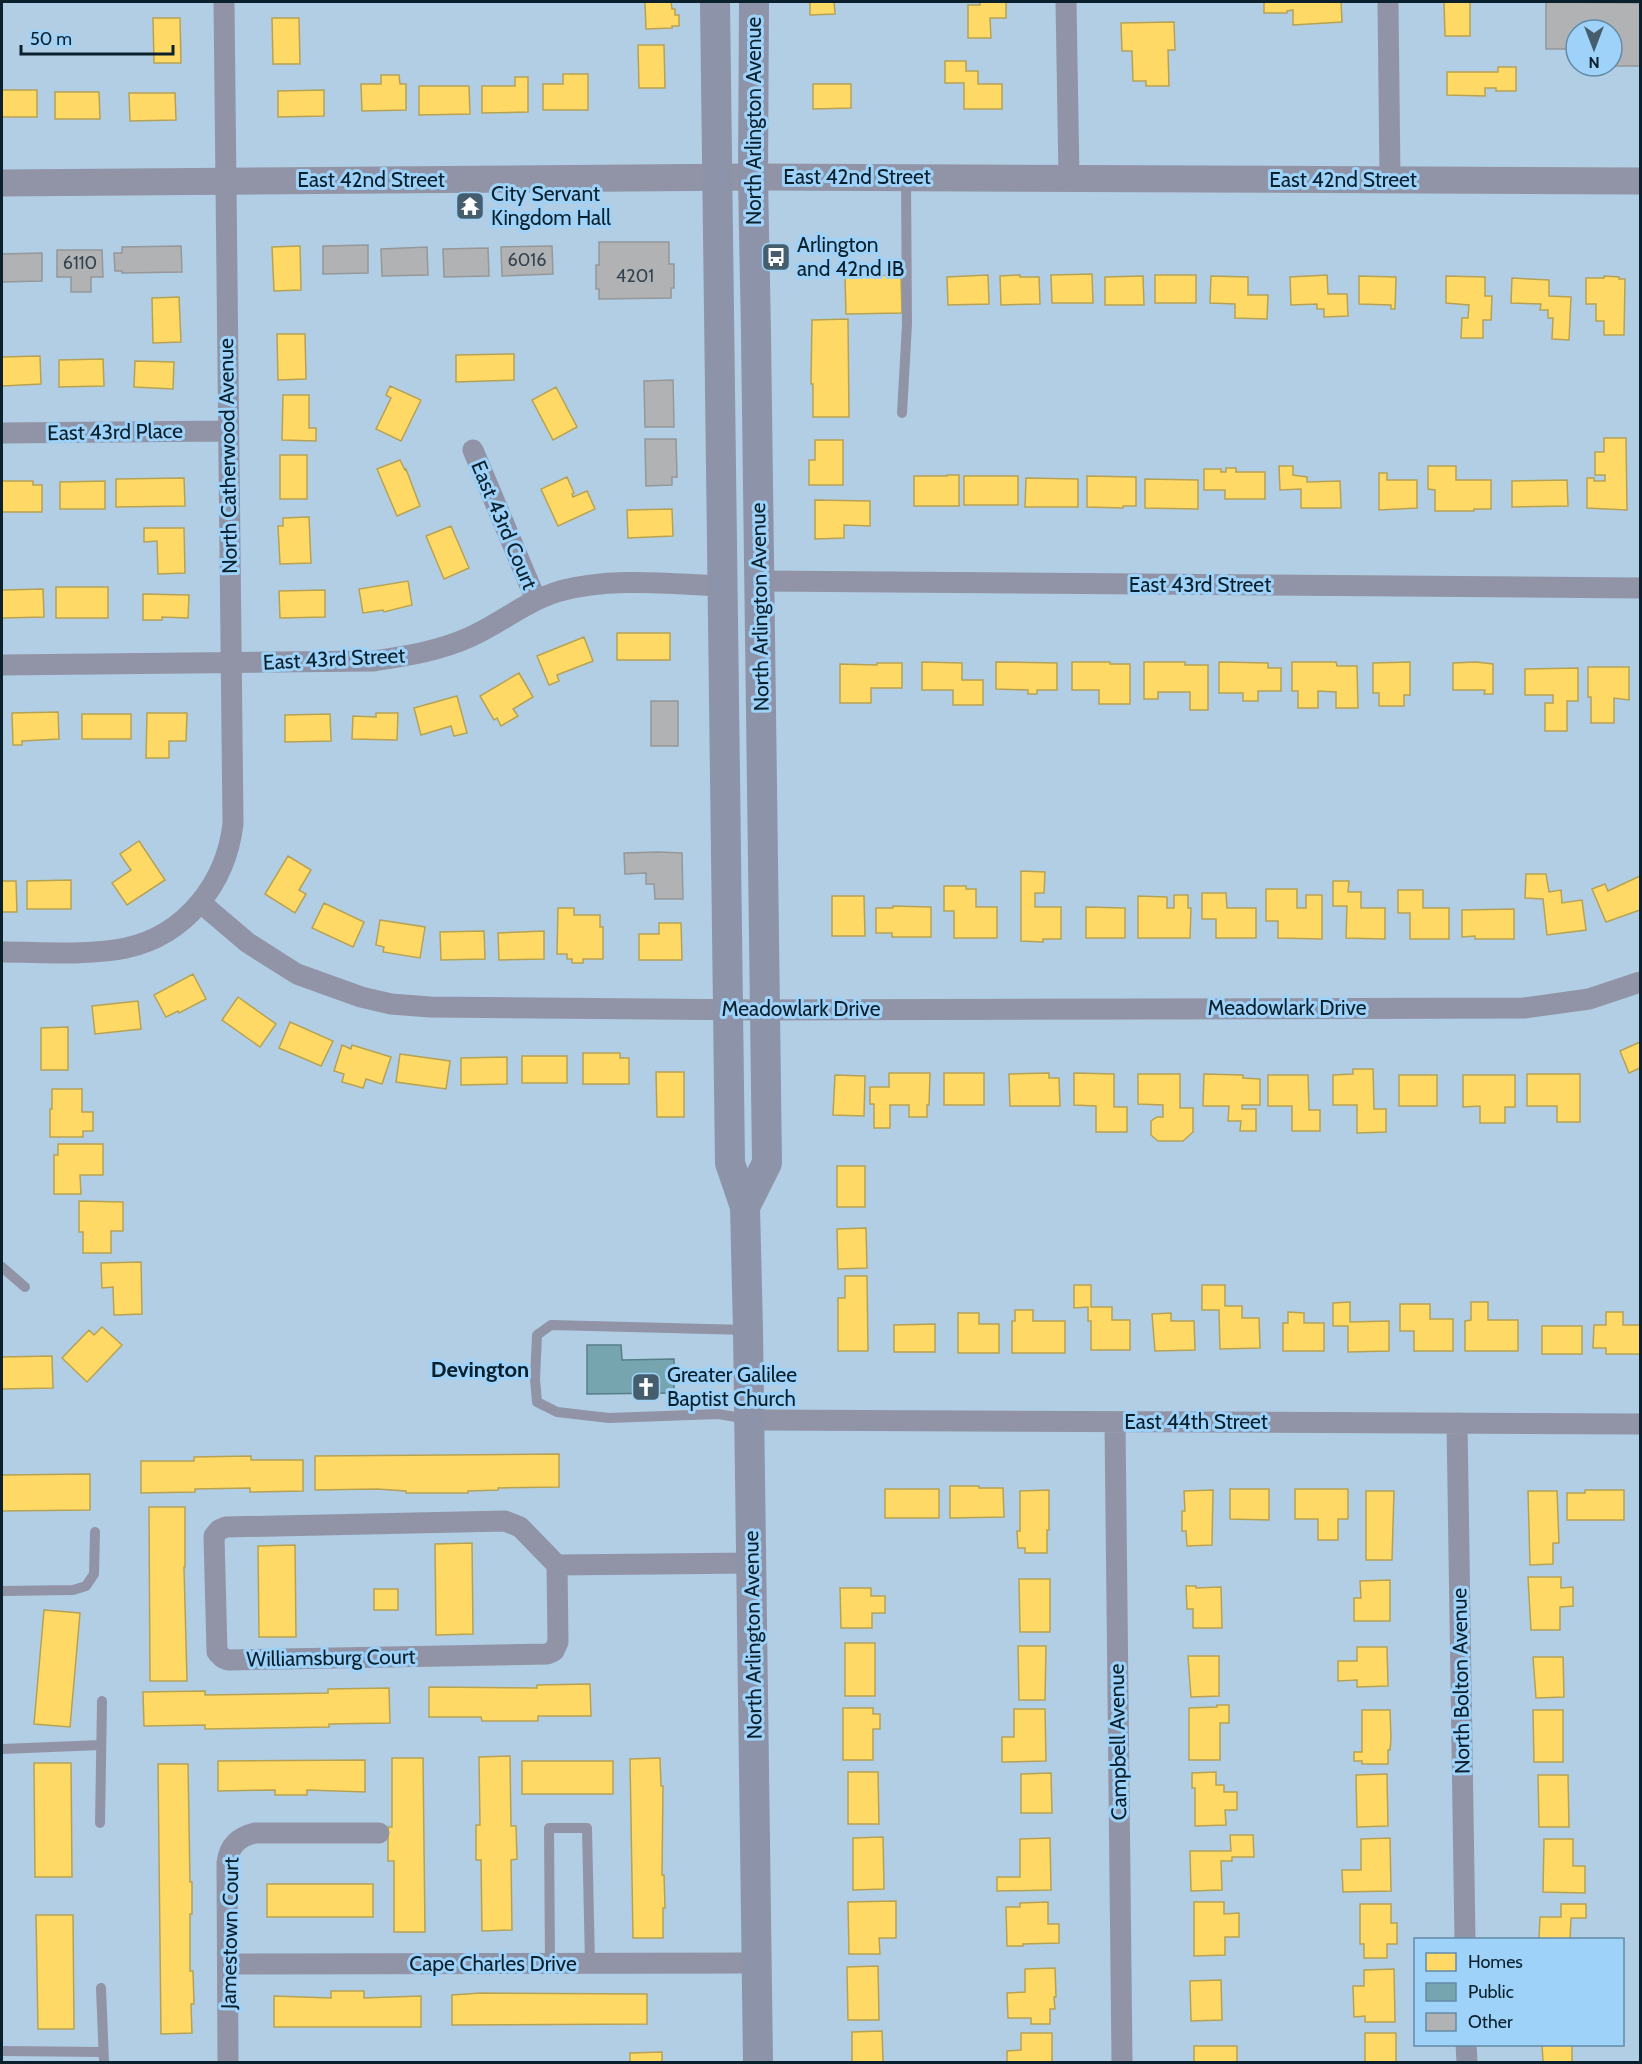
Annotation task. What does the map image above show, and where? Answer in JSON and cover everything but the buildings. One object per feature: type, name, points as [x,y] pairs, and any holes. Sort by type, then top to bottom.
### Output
[{"type":"main road","name":"North Arlington Avenue","points":[[716,2],[730,1163],[744,1207],[751,1420],[758,2062]]},
{"type":"main road","name":"North Arlington Avenue","points":[[744,1207],[767,1163],[753,177],[754,2]]},
{"type":"street","name":"North Catherwood Avenue","points":[[201,903],[212,888],[221,869],[232,833],[224,2]]},
{"type":"street","points":[[1066,2],[1069,178]]},
{"type":"street","points":[[1388,2],[1390,180]]},
{"type":"street","name":"East 42nd Street","points":[[2,183],[753,177],[1641,181]]},
{"type":"street","name":"East 43rd Place","points":[[2,434],[228,431]]},
{"type":"street","name":"East 43rd Court","points":[[473,450],[536,600]]},
{"type":"street","name":"East 43rd Street","points":[[760,582],[1641,588]]},
{"type":"street","name":"East 43rd Street","points":[[2,665],[373,661],[422,654],[469,638],[519,608],[560,591],[619,583],[723,586]]},
{"type":"street","points":[[2,952],[98,952],[127,948],[163,934],[201,903]]},
{"type":"street","name":"Meadowlark Drive","points":[[201,903],[248,943],[297,974],[361,998],[391,1004],[430,1007],[764,1010],[1524,1008],[1589,999],[1641,982]]},
{"type":"street","name":"East 44th Street","points":[[751,1420],[1641,1424]]},
{"type":"street","name":"Campbell Avenue","points":[[1115,1422],[1122,2062]]},
{"type":"street","name":"North Bolton Avenue","points":[[1457,1423],[1465,1938]]},
{"type":"street","name":"Williamsburg Court","points":[[505,1521],[520,1527],[558,1565],[558,1642],[554,1651],[547,1654],[228,1660],[223,1658],[216,1647],[214,1536],[226,1527],[505,1521]]},
{"type":"street","points":[[558,1565],[752,1563]]},
{"type":"street","name":"Jamestown Court","points":[[228,2062],[227,1863],[235,1842],[255,1833],[379,1833]]},
{"type":"street","name":"Cape Charles Drive","points":[[228,1964],[757,1964]]},
{"type":"street","points":[[1466,2046],[1467,2062]]},
{"type":"lane","points":[[902,413],[907,324],[906,178]]},
{"type":"lane","points":[[2,1267],[25,1287]]},
{"type":"lane","points":[[748,1330],[551,1325],[537,1335],[535,1378],[537,1402],[557,1412],[609,1418],[718,1414],[751,1420]]},
{"type":"lane","points":[[2,1591],[73,1590],[86,1586],[92,1581],[94,1574],[95,1532]]},
{"type":"lane","points":[[100,1822],[102,1701]]},
{"type":"lane","points":[[2,1749],[101,1745]]},
{"type":"lane","points":[[550,1964],[549,1828],[587,1828],[590,1964]]},
{"type":"lane","points":[[2,2051],[103,2057],[101,1988]]},
{"type":"place","name":"City Servant Kingdom Hall","points":[[470,206]]},
{"type":"place","name":"Arlington and 42nd IB","points":[[776,257]]},
{"type":"place","name":"Greater Galilee Baptist Church","points":[[646,1387]]},
{"type":"district","name":"Devington","points":[[480,1369]]}]
